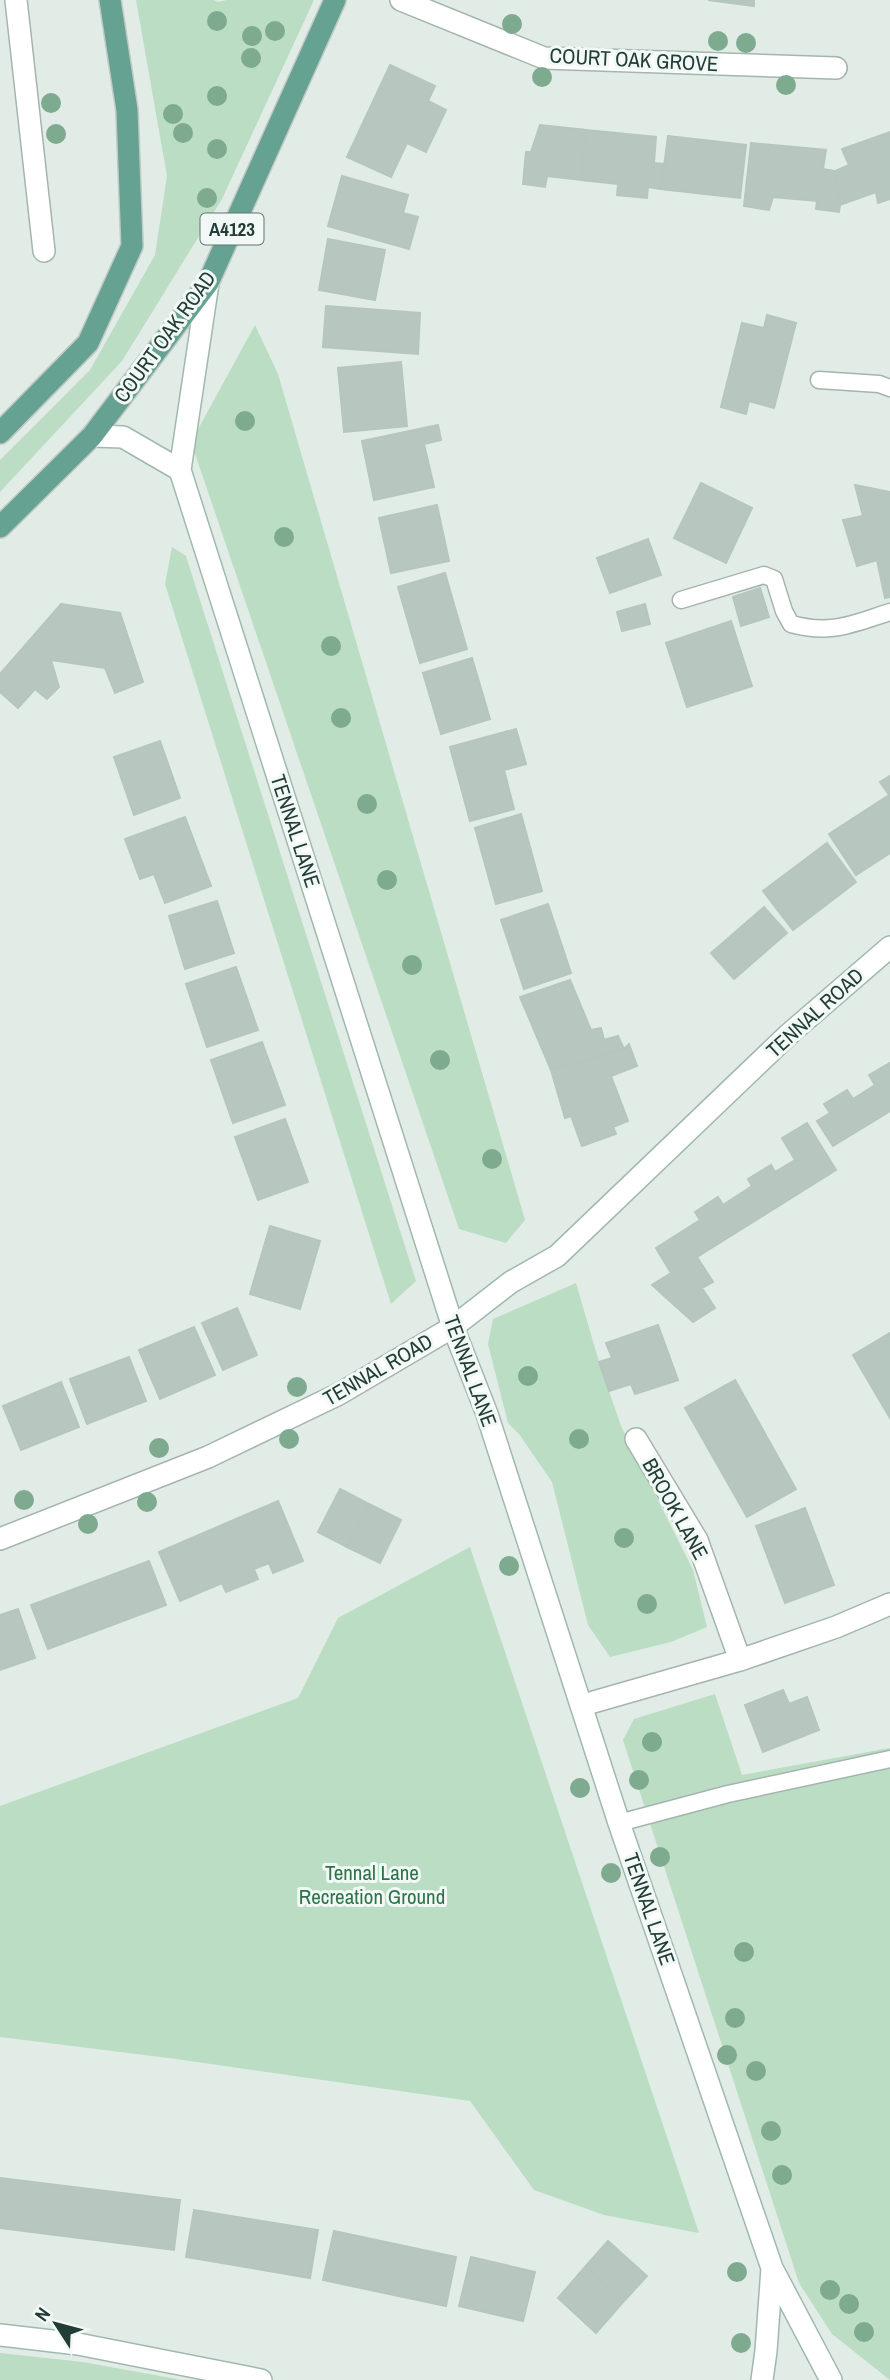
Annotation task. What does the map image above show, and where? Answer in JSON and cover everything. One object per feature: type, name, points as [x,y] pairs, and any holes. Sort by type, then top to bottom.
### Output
[{"type":"main road","points":[[0,433],[88,342],[132,246],[127,110],[110,0]]},
{"type":"main road","name":"COURT OAK ROAD","points":[[0,527],[92,436],[208,283],[335,0]]},
{"type":"street","points":[[16,0],[44,251]]},
{"type":"street","name":"COURT OAK GROVE","points":[[401,0],[544,58],[836,68]]},
{"type":"street","name":"TENNAL LANE","points":[[208,283],[180,470],[453,1327],[487,1413],[620,1824],[772,2268],[831,2380]]},
{"type":"street","points":[[92,436],[123,437],[180,470]]},
{"type":"street","name":"TENNAL ROAD","points":[[0,1539],[208,1457],[339,1394],[453,1327],[511,1282],[557,1256],[788,1035],[890,947]]},
{"type":"street","name":"BROOK LANE","points":[[636,1439],[697,1540],[740,1660]]},
{"type":"street","points":[[583,1705],[740,1660],[836,1628],[890,1604]]},
{"type":"street","name":"TENNAL LANE","points":[[762,2380],[772,2268]]},
{"type":"street","points":[[0,2335],[78,2344],[261,2380]]},
{"type":"lane","points":[[819,380],[879,384],[890,388]]},
{"type":"lane","points":[[681,600],[764,575],[774,579],[791,624],[812,629],[836,629],[890,612]]},
{"type":"lane","points":[[620,1824],[728,1794],[890,1759]]},
{"type":"green space","points":[[136,0],[314,0],[222,199],[122,361],[0,492],[0,460],[90,370],[155,255],[167,176]]},
{"type":"green space","points":[[255,325],[278,374],[525,1220],[506,1243],[459,1229],[191,442]]},
{"type":"green space","points":[[172,547],[186,556],[416,1281],[391,1304],[165,584]]},
{"type":"green space","points":[[576,1283],[621,1426],[693,1570],[707,1627],[671,1642],[610,1657],[588,1625],[552,1482],[519,1434],[508,1423],[488,1344],[493,1319]]},
{"type":"green space","name":"Tennal Lane Recreation Ground","points":[[470,1547],[699,2233],[604,2215],[534,2190],[470,2101],[0,2037],[0,1806],[298,1698],[338,1618]]},
{"type":"green space","points":[[715,1694],[742,1775],[890,1748],[890,2380],[832,2334],[799,2283],[623,1740],[634,1719]]},
{"type":"green space","points":[[0,2353],[83,2362],[182,2380],[0,2380]]},
{"type":"building","points":[[708,0],[754,0],[754,6]]},
{"type":"building","points":[[390,65],[435,86],[428,101],[446,110],[426,152],[407,143],[391,177],[347,157]]},
{"type":"building","points":[[540,125],[586,130],[581,180],[547,176],[545,187],[523,184],[526,152],[531,152]]},
{"type":"building","points":[[586,130],[656,137],[654,163],[664,164],[661,189],[648,187],[647,198],[617,195],[618,184],[581,180]]},
{"type":"building","points":[[890,132],[890,199],[878,203],[876,192],[840,205],[835,171],[849,165],[842,149]]},
{"type":"building","points":[[668,136],[746,145],[740,198],[661,189]]},
{"type":"building","points":[[751,143],[826,150],[823,169],[835,171],[839,212],[816,209],[817,201],[773,197],[769,210],[744,206]]},
{"type":"building","points":[[342,176],[408,195],[403,213],[418,217],[409,249],[328,226]]},
{"type":"building","points":[[328,239],[385,250],[375,300],[319,290]]},
{"type":"building","points":[[326,306],[420,313],[418,354],[323,347]]},
{"type":"building","points":[[767,315],[796,323],[774,408],[749,401],[746,414],[721,407],[742,323],[764,328]]},
{"type":"building","points":[[401,362],[407,426],[344,432],[338,368]]},
{"type":"building","points":[[438,425],[441,440],[424,444],[434,487],[374,500],[362,441]]},
{"type":"building","points":[[701,483],[752,508],[726,563],[674,538]]},
{"type":"building","points":[[855,485],[890,492],[890,597],[885,598],[877,560],[857,566],[843,520],[863,516]]},
{"type":"building","points":[[437,505],[449,561],[391,573],[379,518]]},
{"type":"building","points":[[648,539],[661,575],[610,593],[597,558]]},
{"type":"building","points":[[445,573],[467,649],[420,663],[398,587]]},
{"type":"building","points":[[760,588],[769,617],[741,626],[733,597]]},
{"type":"building","points":[[61,604],[120,613],[143,682],[115,693],[105,668],[51,660],[59,687],[47,699],[35,689],[18,708],[0,692],[0,674]]},
{"type":"building","points":[[645,604],[650,624],[622,631],[617,612]]},
{"type":"building","points":[[731,621],[752,686],[687,707],[666,643]]},
{"type":"building","points":[[472,658],[490,719],[441,734],[423,673]]},
{"type":"building","points":[[516,729],[526,764],[504,770],[514,809],[470,821],[450,747]]},
{"type":"building","points":[[160,741],[180,798],[134,815],[114,757]]},
{"type":"building","points":[[890,776],[890,853],[856,875],[829,834],[889,795],[880,782]]},
{"type":"building","points":[[521,814],[542,891],[496,904],[475,828]]},
{"type":"building","points":[[185,817],[211,886],[165,903],[154,874],[140,879],[125,839]]},
{"type":"building","points":[[827,843],[856,882],[793,930],[763,891]]},
{"type":"building","points":[[217,901],[234,953],[185,969],[169,916]]},
{"type":"building","points":[[548,904],[571,973],[524,989],[501,920]]},
{"type":"building","points":[[764,907],[787,933],[734,979],[711,953]]},
{"type":"building","points":[[236,967],[258,1030],[207,1047],[186,984]]},
{"type":"building","points":[[570,980],[591,1030],[601,1028],[604,1040],[618,1036],[624,1049],[551,1070],[520,997]]},
{"type":"building","points":[[262,1042],[285,1105],[233,1123],[211,1060]]},
{"type":"building","points":[[629,1044],[637,1066],[611,1076],[628,1121],[613,1127],[616,1134],[582,1146],[571,1116],[565,1118],[551,1070],[624,1049]]},
{"type":"building","points":[[890,1063],[890,1111],[833,1146],[817,1121],[830,1113],[824,1104],[847,1090],[853,1099],[875,1085],[869,1075]]},
{"type":"building","points":[[285,1119],[308,1182],[258,1200],[235,1137]]},
{"type":"building","points":[[807,1123],[836,1170],[697,1257],[713,1282],[702,1288],[715,1308],[693,1322],[652,1285],[671,1273],[656,1248],[700,1220],[695,1212],[718,1197],[723,1205],[752,1186],[748,1179],[771,1165],[775,1172],[795,1160],[782,1138]]},
{"type":"building","points":[[270,1226],[320,1241],[300,1309],[250,1294]]},
{"type":"building","points":[[237,1308],[257,1355],[223,1370],[202,1323]]},
{"type":"building","points":[[658,1325],[678,1380],[635,1394],[631,1384],[609,1391],[599,1362],[612,1358],[606,1343]]},
{"type":"building","points":[[194,1327],[215,1375],[160,1399],[139,1350]]},
{"type":"building","points":[[890,1333],[890,1418],[853,1355]]},
{"type":"building","points":[[129,1357],[146,1401],[87,1424],[70,1379]]},
{"type":"building","points":[[735,1380],[796,1489],[747,1517],[685,1408]]},
{"type":"building","points":[[61,1382],[79,1427],[21,1450],[3,1406]]},
{"type":"building","points":[[340,1489],[369,1504],[347,1547],[318,1532]]},
{"type":"building","points":[[278,1501],[303,1561],[273,1573],[269,1563],[254,1569],[258,1579],[226,1592],[222,1583],[180,1601],[159,1552]]},
{"type":"building","points":[[369,1504],[401,1520],[380,1563],[347,1547]]},
{"type":"building","points":[[805,1508],[834,1585],[785,1603],[756,1526]]},
{"type":"building","points":[[149,1561],[166,1605],[48,1649],[31,1605]]},
{"type":"building","points":[[18,1609],[35,1658],[0,1670],[0,1615]]},
{"type":"building","points":[[783,1690],[789,1704],[807,1697],[819,1730],[763,1752],[745,1705]]},
{"type":"building","points":[[0,2178],[180,2200],[174,2250],[0,2228]]},
{"type":"building","points":[[194,2210],[318,2230],[310,2278],[186,2257]]},
{"type":"building","points":[[334,2231],[456,2257],[446,2306],[323,2280]]},
{"type":"building","points":[[608,2241],[647,2276],[624,2301],[585,2267]]},
{"type":"building","points":[[471,2257],[535,2272],[523,2321],[459,2306]]},
{"type":"building","points":[[585,2267],[624,2301],[596,2333],[558,2298]]}]
